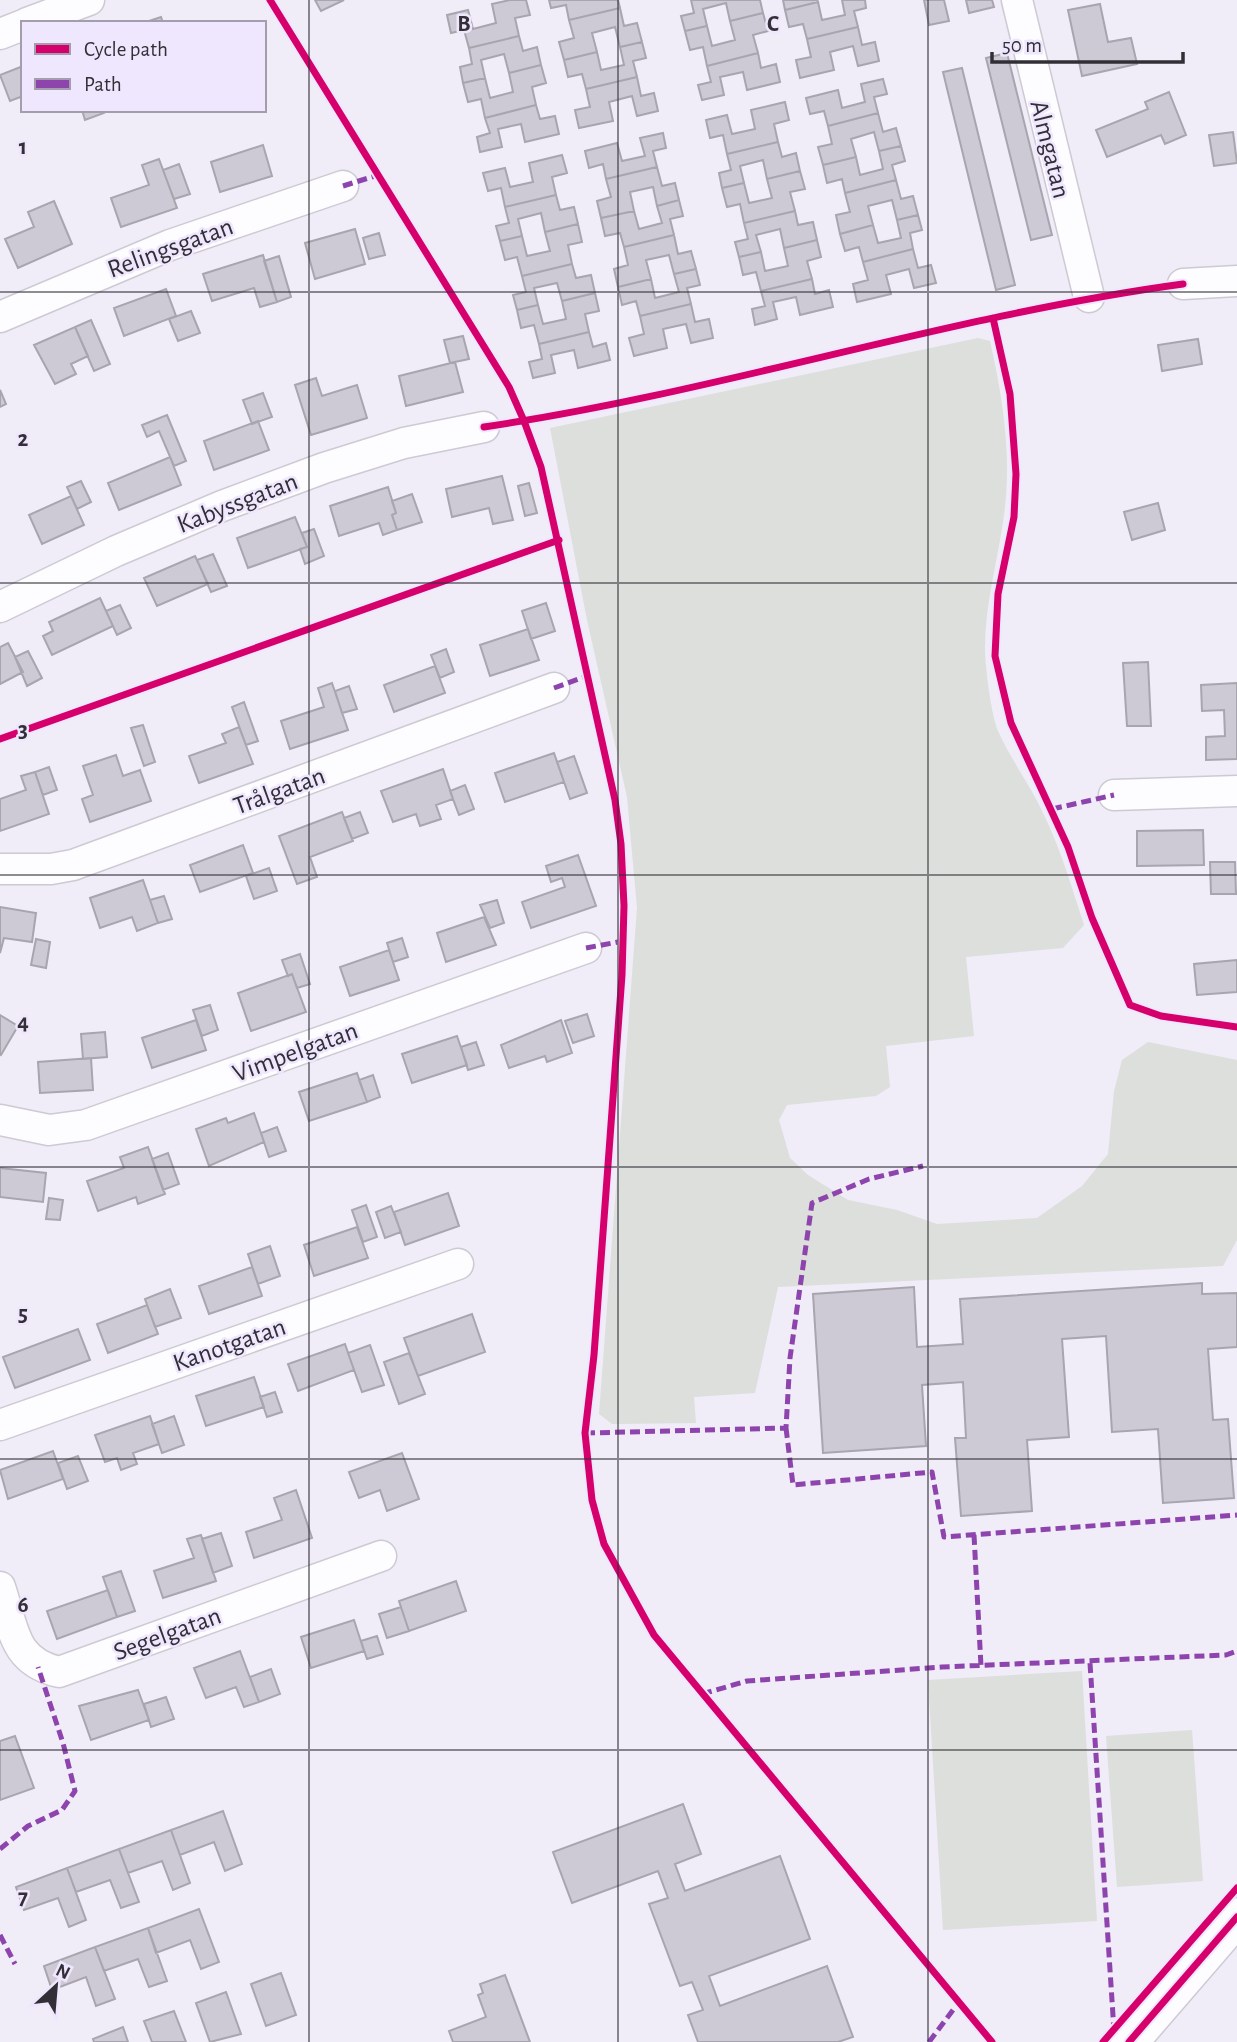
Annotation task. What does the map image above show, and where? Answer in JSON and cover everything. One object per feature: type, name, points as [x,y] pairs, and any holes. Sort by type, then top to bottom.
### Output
[{"type":"street","points":[[33,21],[89,0]]},
{"type":"street","name":"Almgatan","points":[[1017,0],[1089,297]]},
{"type":"street","points":[[0,34],[21,26]]},
{"type":"street","name":"Relingsgatan","points":[[0,317],[170,245],[344,186]]},
{"type":"street","points":[[1183,284],[1237,281]]},
{"type":"street","name":"Kabyssgatan","points":[[0,607],[116,551],[311,472],[404,443],[484,427]]},
{"type":"street","name":"Trålgatan","points":[[0,869],[51,869],[73,865],[554,688]]},
{"type":"street","points":[[1114,795],[1237,791]]},
{"type":"street","name":"Vimpelgatan","points":[[0,1120],[49,1129],[86,1125],[586,948]]},
{"type":"street","name":"Kanotgatan","points":[[0,1424],[458,1264]]},
{"type":"street","name":"Segelgatan","points":[[0,1587],[23,1655],[38,1667],[59,1672],[381,1556]]},
{"type":"street","points":[[1129,2042],[1237,1917]]},
{"type":"shaded area","points":[[978,338],[990,341],[999,384],[1007,449],[1004,515],[985,635],[991,704],[998,731],[1050,828],[1084,925],[1063,948],[966,957],[974,1036],[886,1046],[890,1087],[876,1096],[787,1105],[779,1120],[790,1158],[808,1175],[848,1200],[897,1210],[937,1224],[1037,1218],[1082,1186],[1108,1154],[1114,1091],[1122,1060],[1148,1042],[1237,1060],[1237,1240],[1223,1266],[778,1287],[755,1393],[694,1397],[696,1423],[612,1424],[599,1414],[637,908],[627,797],[587,620],[550,428]]},
{"type":"shaded area","points":[[1082,1671],[1097,1921],[943,1930],[928,1680]]},
{"type":"shaded area","points":[[1192,1730],[1203,1881],[1117,1887],[1106,1736]]},
{"type":"building","points":[[315,0],[344,0],[321,11]]},
{"type":"building","points":[[526,0],[530,15],[515,18],[519,36],[469,48],[464,30],[451,33],[447,15],[468,10],[473,29],[496,23],[492,4]]},
{"type":"building","points":[[549,0],[618,0],[620,8],[569,20],[566,5],[551,8]]},
{"type":"building","points":[[691,0],[760,0],[763,13],[730,21],[726,3],[703,9],[707,26],[685,31],[681,16],[694,13]]},
{"type":"building","points":[[783,0],[817,0],[818,2],[785,10]]},
{"type":"building","points":[[842,0],[865,0],[866,8],[854,11],[858,27],[807,39],[803,24],[789,27],[785,10],[818,2],[822,20],[845,15]]},
{"type":"building","points":[[924,0],[944,0],[949,21],[929,25]]},
{"type":"building","points":[[966,0],[992,0],[994,7],[969,13]]},
{"type":"building","points":[[1100,4],[1108,42],[1131,38],[1137,64],[1082,76],[1068,10]]},
{"type":"building","points":[[620,8],[624,26],[637,23],[642,42],[620,47],[615,27],[592,33],[597,52],[564,60],[559,42],[574,38],[569,20]]},
{"type":"building","points":[[763,13],[768,31],[753,35],[758,53],[707,66],[703,47],[690,50],[685,31],[707,26],[712,46],[735,40],[730,21]]},
{"type":"building","points":[[858,27],[862,45],[875,42],[879,61],[858,66],[853,46],[830,52],[834,70],[800,78],[796,60],[811,57],[807,39]]},
{"type":"building","points":[[519,36],[523,51],[537,47],[541,65],[509,73],[504,54],[481,60],[485,78],[463,83],[460,67],[472,64],[469,48]]},
{"type":"building","points":[[642,42],[646,58],[633,61],[637,77],[586,89],[582,74],[568,77],[564,60],[597,52],[601,70],[624,65],[620,47]]},
{"type":"building","points":[[758,53],[761,68],[776,64],[780,82],[747,90],[743,72],[720,77],[724,95],[702,100],[698,85],[711,82],[707,66]]},
{"type":"building","points":[[1007,53],[1052,235],[1031,240],[986,58]]},
{"type":"building","points":[[541,65],[546,83],[532,87],[536,105],[485,118],[481,99],[468,102],[463,83],[485,78],[490,98],[513,92],[509,73]]},
{"type":"building","points":[[21,67],[21,97],[10,101],[0,75]]},
{"type":"building","points":[[962,68],[1015,285],[996,290],[943,72]]},
{"type":"building","points":[[637,77],[641,96],[654,93],[658,111],[637,116],[632,96],[609,102],[613,121],[579,128],[575,110],[590,107],[586,89]]},
{"type":"building","points":[[883,79],[887,94],[874,97],[878,113],[828,126],[824,111],[810,114],[806,98],[838,90],[842,108],[865,102],[861,84]]},
{"type":"building","points":[[1169,92],[1186,135],[1165,144],[1161,135],[1107,157],[1096,130],[1148,109],[1145,102]]},
{"type":"building","points":[[785,102],[789,120],[774,124],[778,142],[727,154],[723,135],[710,138],[706,120],[727,115],[732,134],[755,129],[751,110]]},
{"type":"building","points":[[536,105],[540,119],[555,116],[559,134],[525,142],[521,124],[498,129],[502,147],[480,152],[477,137],[490,133],[485,118]]},
{"type":"building","points":[[83,112],[104,112],[104,113],[85,120]]},
{"type":"building","points":[[878,113],[883,132],[896,128],[901,146],[879,151],[874,132],[851,139],[856,157],[823,165],[818,147],[832,144],[828,126]]},
{"type":"building","points":[[1233,132],[1237,163],[1214,166],[1209,135]]},
{"type":"building","points":[[663,133],[666,148],[653,151],[657,167],[606,179],[603,164],[589,168],[585,151],[617,143],[622,161],[645,156],[640,138]]},
{"type":"building","points":[[778,142],[782,157],[796,153],[800,171],[767,179],[763,160],[740,166],[744,183],[722,188],[719,173],[731,170],[727,154]]},
{"type":"building","points":[[263,145],[272,176],[220,192],[211,162]]},
{"type":"building","points":[[901,146],[905,161],[892,165],[896,180],[845,193],[842,179],[827,183],[823,165],[856,157],[860,175],[883,169],[879,151]]},
{"type":"building","points":[[562,155],[567,173],[552,177],[556,195],[505,207],[501,188],[488,191],[483,173],[505,168],[510,187],[533,182],[529,163]]},
{"type":"building","points":[[159,159],[177,208],[121,227],[111,198],[149,185],[142,165]]},
{"type":"building","points":[[179,164],[190,194],[174,199],[163,170]]},
{"type":"building","points":[[657,167],[662,186],[675,183],[679,200],[657,206],[653,187],[630,192],[634,211],[601,218],[597,201],[611,197],[606,179]]},
{"type":"building","points":[[800,171],[805,189],[790,192],[795,211],[744,223],[740,204],[727,207],[722,188],[744,183],[749,203],[772,198],[767,179]]},
{"type":"building","points":[[896,180],[901,199],[913,196],[918,215],[897,220],[892,200],[868,206],[873,225],[840,234],[836,215],[850,212],[845,193]]},
{"type":"building","points":[[556,195],[560,210],[574,207],[578,224],[545,232],[541,213],[518,219],[522,236],[500,241],[496,226],[509,223],[505,207]]},
{"type":"building","points":[[679,200],[683,216],[670,219],[674,235],[624,247],[620,233],[605,236],[601,218],[634,211],[639,229],[662,223],[657,206]]},
{"type":"building","points":[[54,201],[72,244],[18,268],[5,239],[34,227],[28,212]]},
{"type":"building","points":[[795,211],[798,225],[813,222],[817,240],[784,248],[780,229],[756,235],[761,252],[739,257],[735,242],[748,239],[744,223]]},
{"type":"building","points":[[918,215],[922,230],[910,233],[913,249],[863,262],[859,247],[845,251],[840,234],[873,225],[878,243],[901,238],[897,220]]},
{"type":"building","points":[[578,224],[582,242],[568,245],[572,264],[522,276],[517,257],[505,260],[500,241],[522,236],[527,256],[550,251],[545,232]]},
{"type":"building","points":[[355,229],[365,264],[315,279],[305,243]]},
{"type":"building","points":[[379,233],[385,255],[369,259],[363,238]]},
{"type":"building","points":[[674,235],[678,254],[691,251],[696,269],[674,274],[669,255],[646,260],[651,279],[618,287],[614,269],[628,265],[624,247]]},
{"type":"building","points":[[817,240],[821,257],[807,261],[812,279],[761,291],[756,272],[743,275],[739,257],[761,252],[765,271],[788,266],[784,248]]},
{"type":"building","points":[[913,249],[918,268],[931,265],[936,283],[914,288],[909,269],[886,275],[891,294],[857,302],[853,284],[868,280],[863,262]]},
{"type":"building","points":[[263,255],[277,302],[260,307],[254,288],[212,301],[203,274]]},
{"type":"building","points":[[279,256],[291,297],[277,302],[264,261]]},
{"type":"building","points":[[572,264],[576,278],[591,275],[595,293],[562,301],[557,283],[534,288],[538,305],[517,310],[513,295],[526,292],[522,276]]},
{"type":"building","points":[[696,269],[700,285],[687,288],[691,304],[640,316],[636,301],[622,305],[618,287],[651,279],[655,298],[679,292],[674,274]]},
{"type":"building","points":[[812,279],[815,294],[829,290],[833,307],[800,315],[796,297],[773,302],[777,319],[755,325],[752,309],[765,306],[761,291]]},
{"type":"building","points":[[166,289],[176,316],[124,336],[114,308]]},
{"type":"building","points":[[595,293],[599,311],[585,314],[589,332],[539,344],[534,325],[521,328],[517,310],[538,305],[543,324],[566,319],[562,301]]},
{"type":"building","points":[[691,304],[695,322],[709,319],[713,338],[691,343],[686,324],[663,329],[667,348],[634,356],[629,338],[644,334],[640,316]]},
{"type":"building","points":[[191,311],[200,333],[178,341],[169,319]]},
{"type":"building","points":[[91,320],[110,364],[94,371],[75,327]]},
{"type":"building","points":[[75,327],[88,356],[71,364],[76,374],[55,384],[34,345]]},
{"type":"building","points":[[589,332],[593,347],[606,343],[610,360],[578,368],[574,350],[551,355],[555,373],[533,378],[529,362],[542,359],[539,344]]},
{"type":"building","points":[[463,336],[469,359],[450,363],[444,340]]},
{"type":"building","points":[[1198,339],[1202,364],[1162,371],[1158,345]]},
{"type":"building","points":[[455,362],[463,392],[406,406],[399,376]]},
{"type":"building","points":[[316,378],[322,396],[357,385],[367,418],[311,435],[295,385]]},
{"type":"building","points":[[0,390],[6,404],[0,407]]},
{"type":"building","points":[[263,393],[272,417],[252,424],[243,400]]},
{"type":"building","points":[[167,415],[186,461],[174,466],[159,431],[147,437],[142,425]]},
{"type":"building","points":[[258,421],[269,450],[214,470],[204,441]]},
{"type":"building","points":[[170,457],[181,485],[119,510],[108,483]]},
{"type":"building","points":[[502,476],[513,520],[493,524],[489,508],[452,517],[446,489]]},
{"type":"building","points":[[81,481],[91,502],[77,509],[67,487]]},
{"type":"building","points":[[529,483],[537,513],[525,516],[518,486]]},
{"type":"building","points":[[388,487],[396,513],[392,515],[397,530],[383,535],[379,523],[339,536],[330,506]]},
{"type":"building","points":[[412,494],[422,522],[397,530],[392,515],[396,513],[392,501]]},
{"type":"building","points":[[71,496],[84,525],[42,544],[29,515]]},
{"type":"building","points":[[1158,503],[1165,530],[1132,540],[1124,512]]},
{"type":"building","points":[[295,517],[307,547],[248,568],[237,538]]},
{"type":"building","points":[[314,529],[324,556],[305,564],[300,549],[307,547],[302,533]]},
{"type":"building","points":[[213,554],[227,586],[211,592],[197,560]]},
{"type":"building","points":[[195,556],[208,584],[157,606],[144,578]]},
{"type":"building","points":[[100,598],[113,626],[52,655],[43,636],[53,631],[49,622]]},
{"type":"building","points":[[546,603],[555,631],[531,639],[522,611]]},
{"type":"building","points":[[120,605],[131,628],[117,635],[106,611]]},
{"type":"building","points":[[528,629],[539,660],[490,676],[480,645]]},
{"type":"building","points":[[8,643],[23,672],[0,684],[0,647]]},
{"type":"building","points":[[446,649],[454,672],[440,678],[431,655]]},
{"type":"building","points":[[28,651],[42,678],[27,686],[15,657]]},
{"type":"building","points":[[1148,662],[1151,726],[1127,726],[1123,663]]},
{"type":"building","points":[[435,666],[445,693],[394,712],[384,685]]},
{"type":"building","points":[[332,683],[348,730],[290,749],[281,721],[324,707],[318,688]]},
{"type":"building","points":[[1237,683],[1237,759],[1206,760],[1206,737],[1225,736],[1224,710],[1202,711],[1201,685]]},
{"type":"building","points":[[349,686],[357,709],[342,713],[335,691]]},
{"type":"building","points":[[244,702],[258,741],[246,745],[232,707]]},
{"type":"building","points":[[143,725],[155,762],[144,766],[131,728]]},
{"type":"building","points":[[239,727],[253,764],[199,783],[189,756],[226,743],[222,734]]},
{"type":"building","points":[[554,753],[564,782],[505,802],[495,773]]},
{"type":"building","points":[[116,755],[123,776],[140,770],[151,801],[90,822],[82,799],[93,795],[83,766]]},
{"type":"building","points":[[574,756],[587,793],[570,799],[557,762]]},
{"type":"building","points":[[49,767],[57,790],[43,795],[35,772]]},
{"type":"building","points":[[443,769],[453,799],[436,805],[441,819],[420,826],[416,814],[393,822],[381,791]]},
{"type":"building","points":[[35,772],[49,814],[0,831],[0,799],[26,790],[21,776]]},
{"type":"building","points":[[465,785],[474,809],[459,815],[450,791]]},
{"type":"building","points":[[342,812],[353,841],[310,857],[317,877],[297,884],[279,836]]},
{"type":"building","points":[[360,812],[368,833],[352,839],[344,818]]},
{"type":"building","points":[[1203,830],[1204,865],[1137,866],[1137,831]]},
{"type":"building","points":[[243,845],[253,873],[200,892],[190,865]]},
{"type":"building","points":[[578,855],[596,906],[531,928],[522,902],[565,887],[562,878],[551,882],[546,866]]},
{"type":"building","points":[[1210,862],[1235,862],[1236,894],[1211,894]]},
{"type":"building","points":[[269,868],[277,891],[254,899],[246,876]]},
{"type":"building","points":[[143,880],[158,923],[137,931],[132,917],[100,928],[90,898]]},
{"type":"building","points":[[164,896],[172,919],[158,923],[150,900]]},
{"type":"building","points":[[497,900],[504,923],[490,928],[480,905]]},
{"type":"building","points":[[0,907],[36,913],[32,942],[4,938],[0,953]]},
{"type":"building","points":[[484,917],[496,945],[446,962],[437,933]]},
{"type":"building","points":[[402,938],[408,957],[393,962],[387,943]]},
{"type":"building","points":[[36,939],[50,942],[46,968],[31,965]]},
{"type":"building","points":[[389,950],[399,980],[350,996],[340,967]]},
{"type":"building","points":[[300,954],[310,984],[297,988],[292,974],[288,976],[282,960]]},
{"type":"building","points":[[1237,960],[1237,992],[1197,995],[1194,964]]},
{"type":"building","points":[[292,974],[306,1012],[251,1031],[238,993]]},
{"type":"building","points":[[210,1005],[218,1030],[202,1036],[193,1010]]},
{"type":"building","points":[[587,1014],[594,1036],[573,1043],[565,1021]]},
{"type":"building","points":[[0,1015],[18,1026],[1,1055],[0,1054]]},
{"type":"building","points":[[196,1020],[206,1050],[152,1068],[142,1038]]},
{"type":"building","points":[[561,1020],[572,1053],[547,1062],[545,1056],[509,1068],[501,1045]]},
{"type":"building","points":[[105,1032],[107,1057],[83,1059],[81,1034]]},
{"type":"building","points":[[457,1036],[467,1065],[412,1083],[402,1054]]},
{"type":"building","points":[[476,1042],[484,1065],[468,1070],[461,1047]]},
{"type":"building","points":[[91,1058],[93,1090],[40,1093],[38,1062]]},
{"type":"building","points":[[357,1073],[367,1102],[309,1121],[299,1092]]},
{"type":"building","points":[[373,1075],[380,1097],[367,1102],[359,1080]]},
{"type":"building","points":[[254,1113],[264,1142],[209,1166],[196,1129],[226,1118],[228,1123]]},
{"type":"building","points":[[277,1127],[286,1151],[269,1157],[261,1133]]},
{"type":"building","points":[[148,1147],[165,1194],[138,1204],[136,1197],[98,1211],[87,1181],[124,1168],[120,1157]]},
{"type":"building","points":[[168,1153],[179,1184],[163,1190],[152,1159]]},
{"type":"building","points":[[0,1168],[46,1173],[43,1202],[0,1197]]},
{"type":"building","points":[[448,1193],[459,1226],[405,1245],[394,1212]]},
{"type":"building","points":[[49,1198],[63,1200],[60,1220],[46,1219]]},
{"type":"building","points":[[366,1205],[377,1237],[363,1242],[352,1210]]},
{"type":"building","points":[[391,1206],[401,1232],[385,1238],[376,1212]]},
{"type":"building","points":[[357,1227],[368,1258],[314,1276],[304,1245]]},
{"type":"building","points":[[270,1246],[280,1276],[258,1284],[248,1254]]},
{"type":"building","points":[[252,1267],[262,1296],[209,1314],[199,1286]]},
{"type":"building","points":[[1202,1283],[1202,1294],[1237,1293],[1237,1347],[1208,1349],[1213,1420],[1228,1419],[1234,1498],[1163,1503],[1158,1429],[1112,1432],[1106,1336],[1062,1339],[1069,1437],[1027,1440],[1032,1511],[961,1516],[955,1438],[966,1438],[963,1382],[922,1385],[926,1446],[823,1453],[813,1294],[914,1287],[917,1347],[963,1344],[960,1299]]},
{"type":"building","points":[[170,1289],[181,1318],[155,1327],[145,1299]]},
{"type":"building","points":[[147,1305],[158,1334],[108,1353],[97,1324]]},
{"type":"building","points":[[472,1314],[485,1352],[418,1376],[404,1338]]},
{"type":"building","points":[[78,1329],[90,1360],[15,1388],[3,1357]]},
{"type":"building","points":[[345,1344],[354,1370],[298,1391],[288,1364]]},
{"type":"building","points":[[370,1345],[384,1385],[362,1392],[348,1353]]},
{"type":"building","points":[[409,1353],[425,1394],[399,1404],[384,1362]]},
{"type":"building","points":[[254,1377],[264,1407],[206,1426],[196,1396]]},
{"type":"building","points":[[275,1392],[282,1412],[267,1417],[260,1397]]},
{"type":"building","points":[[150,1416],[159,1444],[133,1453],[137,1464],[121,1470],[117,1458],[105,1462],[95,1435]]},
{"type":"building","points":[[174,1416],[184,1445],[162,1453],[152,1424]]},
{"type":"building","points":[[53,1451],[63,1479],[8,1499],[0,1470]]},
{"type":"building","points":[[402,1453],[419,1499],[387,1511],[380,1490],[359,1498],[349,1472]]},
{"type":"building","points":[[78,1456],[88,1481],[67,1489],[58,1463]]},
{"type":"building","points":[[296,1490],[312,1538],[254,1558],[246,1532],[282,1520],[274,1498]]},
{"type":"building","points":[[221,1533],[232,1566],[213,1573],[202,1539]]},
{"type":"building","points":[[201,1535],[216,1581],[163,1598],[154,1571],[194,1558],[187,1539]]},
{"type":"building","points":[[121,1571],[135,1611],[117,1617],[103,1577]]},
{"type":"building","points":[[456,1581],[466,1611],[409,1631],[399,1601]]},
{"type":"building","points":[[108,1590],[117,1617],[57,1639],[47,1611]]},
{"type":"building","points":[[401,1607],[409,1631],[387,1638],[379,1614]]},
{"type":"building","points":[[354,1620],[364,1651],[311,1668],[301,1637]]},
{"type":"building","points":[[377,1636],[383,1654],[367,1659],[361,1641]]},
{"type":"building","points":[[240,1651],[259,1702],[244,1707],[236,1687],[206,1698],[194,1668]]},
{"type":"building","points":[[271,1669],[280,1694],[259,1702],[250,1677]]},
{"type":"building","points":[[138,1690],[149,1720],[91,1740],[79,1706]]},
{"type":"building","points":[[166,1697],[174,1719],[151,1727],[144,1704]]},
{"type":"building","points":[[15,1736],[34,1788],[0,1800],[0,1741]]},
{"type":"building","points":[[683,1804],[701,1854],[675,1864],[685,1891],[780,1856],[810,1939],[709,1976],[720,2006],[827,1966],[853,2037],[838,2042],[698,2042],[688,2015],[703,2010],[692,1982],[680,1986],[649,1904],[668,1898],[658,1871],[572,1903],[553,1852]]},
{"type":"building","points":[[223,1811],[242,1864],[225,1871],[214,1842],[180,1855],[171,1830]]},
{"type":"building","points":[[171,1830],[190,1883],[173,1890],[162,1861],[128,1873],[119,1849]]},
{"type":"building","points":[[119,1849],[139,1902],[121,1908],[110,1880],[76,1892],[67,1868]]},
{"type":"building","points":[[67,1868],[86,1920],[69,1927],[58,1898],[24,1910],[16,1887]]},
{"type":"building","points":[[199,1909],[219,1962],[201,1969],[190,1940],[156,1953],[148,1928]]},
{"type":"building","points":[[148,1928],[167,1981],[149,1987],[138,1959],[104,1971],[95,1947]]},
{"type":"building","points":[[95,1947],[115,1999],[96,2006],[86,1977],[52,1990],[44,1966]]},
{"type":"building","points":[[281,1973],[296,2015],[266,2026],[251,1984]]},
{"type":"building","points":[[505,1975],[530,2042],[453,2042],[449,2031],[486,2017],[478,1995],[483,1993],[480,1984]]},
{"type":"building","points":[[226,1992],[241,2034],[210,2042],[196,2003]]},
{"type":"building","points":[[174,2011],[186,2042],[152,2042],[144,2021]]},
{"type":"building","points":[[123,2027],[128,2042],[94,2042],[93,2039]]},
{"type":"marked path","points":[[343,186],[378,175]]},
{"type":"marked path","points":[[554,688],[587,676]]},
{"type":"marked path","points":[[1052,809],[1114,795]]},
{"type":"marked path","points":[[586,948],[623,941]]},
{"type":"marked path","points":[[585,1433],[786,1428],[790,1358],[812,1203],[869,1179],[923,1166]]},
{"type":"marked path","points":[[786,1428],[793,1485],[932,1472],[944,1537],[1237,1515]]},
{"type":"marked path","points":[[974,1535],[981,1666]]},
{"type":"marked path","points":[[702,1694],[747,1681],[942,1667],[1226,1655],[1237,1651]]},
{"type":"marked path","points":[[1090,1663],[1114,2031]]},
{"type":"marked path","points":[[0,1849],[28,1826],[62,1810],[75,1791],[63,1743],[38,1667]]},
{"type":"marked path","points":[[0,1935],[15,1964]]},
{"type":"marked path","points":[[929,2042],[959,2002]]},
{"type":"cycle path","points":[[270,0],[509,387],[524,421],[541,467],[615,800],[621,844],[624,906],[622,975],[594,1355],[585,1433],[592,1500],[604,1544],[654,1635],[992,2042]]},
{"type":"cycle path","points":[[484,427],[660,394],[1007,315],[1183,284]]},
{"type":"cycle path","points":[[993,318],[1010,394],[1016,474],[1014,517],[998,594],[995,656],[1011,723],[1068,847],[1092,918],[1130,1005],[1161,1016],[1237,1027]]},
{"type":"cycle path","points":[[0,739],[559,540]]},
{"type":"cycle path","points":[[1103,2042],[1237,1888]]},
{"type":"cycle path","points":[[1129,2042],[1237,1917]]}]
